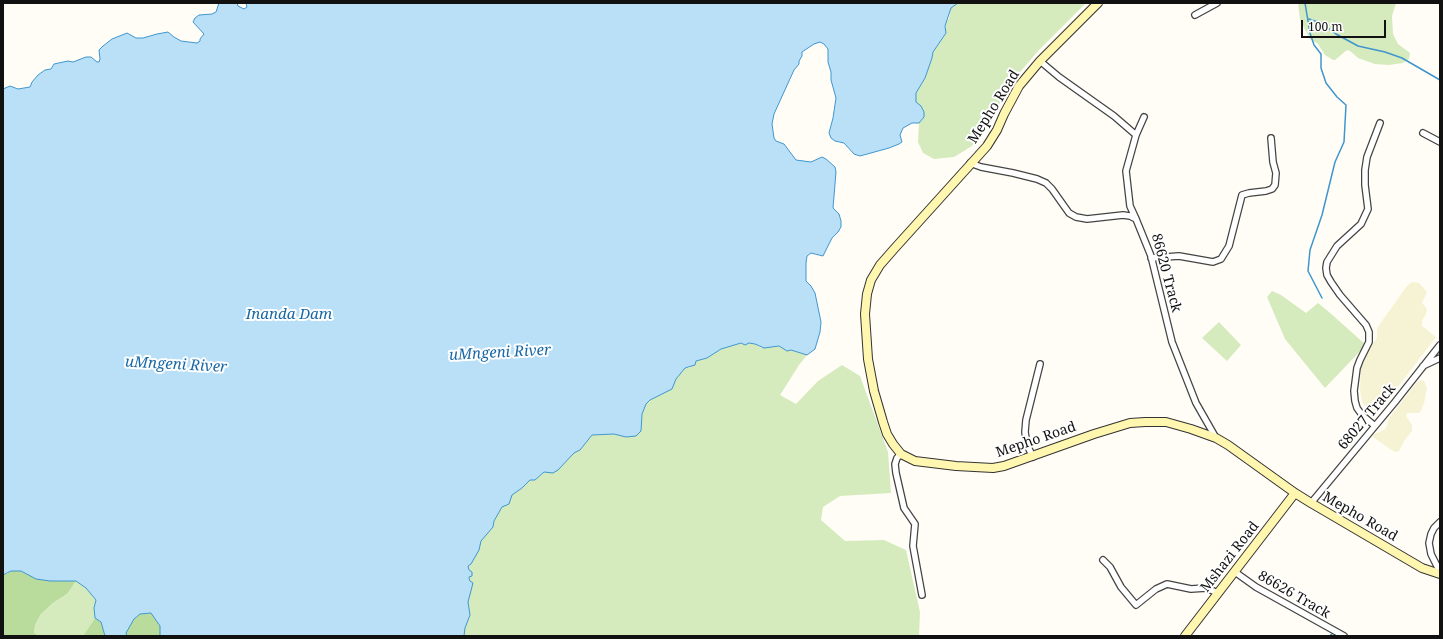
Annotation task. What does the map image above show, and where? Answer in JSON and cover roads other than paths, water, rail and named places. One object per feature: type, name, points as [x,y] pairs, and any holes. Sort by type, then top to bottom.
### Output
[{"type":"street","name":"Mepho Road","points":[[1098,3],[1040,61],[1020,86],[1004,114],[998,130],[987,146],[970,163],[880,265],[871,280],[867,294],[865,314],[868,360],[887,434],[901,454],[911,459],[924,462],[984,469],[1004,466],[1094,434],[1130,423],[1166,422],[1192,429],[1216,438],[1311,503],[1422,568],[1440,573]]},
{"type":"street","points":[[1195,15],[1217,3]]},
{"type":"street","points":[[1040,61],[1070,85],[1114,116],[1136,135]]},
{"type":"street","points":[[1136,219],[1130,206],[1126,171],[1136,135],[1144,117]]},
{"type":"street","points":[[1375,426],[1362,415],[1357,408],[1354,391],[1357,368],[1369,342],[1369,332],[1366,325],[1340,295],[1331,282],[1327,275],[1326,268],[1327,262],[1337,246],[1361,224],[1368,209],[1365,170],[1367,157],[1380,123]]},
{"type":"street","points":[[1423,133],[1440,142]]},
{"type":"street","points":[[1151,258],[1180,256],[1213,262],[1221,258],[1229,246],[1242,195],[1266,191],[1272,189],[1275,185],[1276,173],[1270,138]]},
{"type":"street","name":"86620 Track","points":[[970,163],[981,167],[1037,179],[1052,189],[1069,213],[1076,217],[1087,219],[1122,215],[1130,216],[1136,219],[1141,228],[1151,258],[1172,342],[1196,403],[1216,438]]},
{"type":"street","name":"68027 Track","points":[[1311,503],[1440,345]]},
{"type":"street","points":[[1423,366],[1440,358]]},
{"type":"street","points":[[1033,456],[1027,445],[1025,432],[1026,420],[1040,364]]},
{"type":"street","points":[[901,454],[897,458],[895,464],[896,473],[904,508],[915,524],[914,546],[922,595]]},
{"type":"street","name":"Mshazi Road","points":[[1185,636],[1295,493]]},
{"type":"street","points":[[1440,522],[1434,528],[1429,543],[1440,573]]},
{"type":"street","points":[[1103,560],[1110,567],[1121,587],[1136,605],[1156,589],[1167,584],[1191,589],[1206,588],[1218,593]]},
{"type":"street","name":"86626 Track","points":[[1235,572],[1256,587],[1344,636]]},
{"type":"water","name":"Inanda Dam","points":[[219,3],[237,3],[238,6],[244,9],[247,7],[246,3],[958,3],[951,8],[945,26],[946,33],[933,52],[925,78],[916,93],[916,102],[921,106],[924,112],[924,117],[919,123],[912,123],[903,128],[900,135],[902,142],[899,144],[860,156],[854,154],[844,143],[835,141],[831,138],[829,133],[836,98],[828,62],[828,49],[820,42],[802,52],[799,64],[794,70],[774,114],[772,124],[774,138],[776,141],[784,144],[796,160],[811,162],[822,157],[835,167],[836,172],[833,208],[839,214],[841,227],[832,238],[823,256],[811,253],[807,256],[806,263],[806,281],[815,293],[821,322],[815,349],[807,355],[791,350],[787,351],[779,346],[764,348],[755,344],[749,343],[745,345],[741,343],[721,349],[707,358],[696,361],[695,365],[685,368],[676,379],[672,389],[650,400],[646,404],[642,414],[641,431],[636,436],[626,437],[614,434],[592,435],[580,450],[574,453],[558,470],[553,473],[544,472],[535,480],[530,480],[512,495],[509,504],[502,507],[494,521],[493,527],[481,541],[479,550],[471,564],[468,566],[469,570],[472,572],[472,576],[469,578],[473,583],[468,602],[470,615],[465,628],[464,636],[160,636],[160,626],[151,613],[140,614],[134,619],[126,633],[127,636],[105,636],[101,622],[95,618],[94,608],[96,600],[86,588],[76,581],[50,581],[36,579],[21,571],[11,571],[3,575],[3,89],[10,86],[18,89],[30,87],[38,75],[45,70],[51,69],[54,64],[68,61],[73,62],[86,57],[91,57],[99,62],[99,50],[112,39],[127,33],[136,38],[143,38],[168,32],[181,41],[197,43],[204,34],[193,22],[195,18],[199,15],[212,14],[216,12]]},
{"type":"waterway","points":[[1305,3],[1310,33],[1314,45],[1321,54],[1321,68],[1326,83],[1337,97],[1346,105],[1344,142],[1335,162],[1322,215],[1310,250],[1308,271],[1322,298]]},
{"type":"waterway","points":[[1309,19],[1321,23],[1336,34],[1358,46],[1385,52],[1402,58],[1440,80]]},
{"type":"water label","name":"uMngeni River","points":[[500,353]]},
{"type":"water label","name":"uMngeni River","points":[[176,365]]}]
